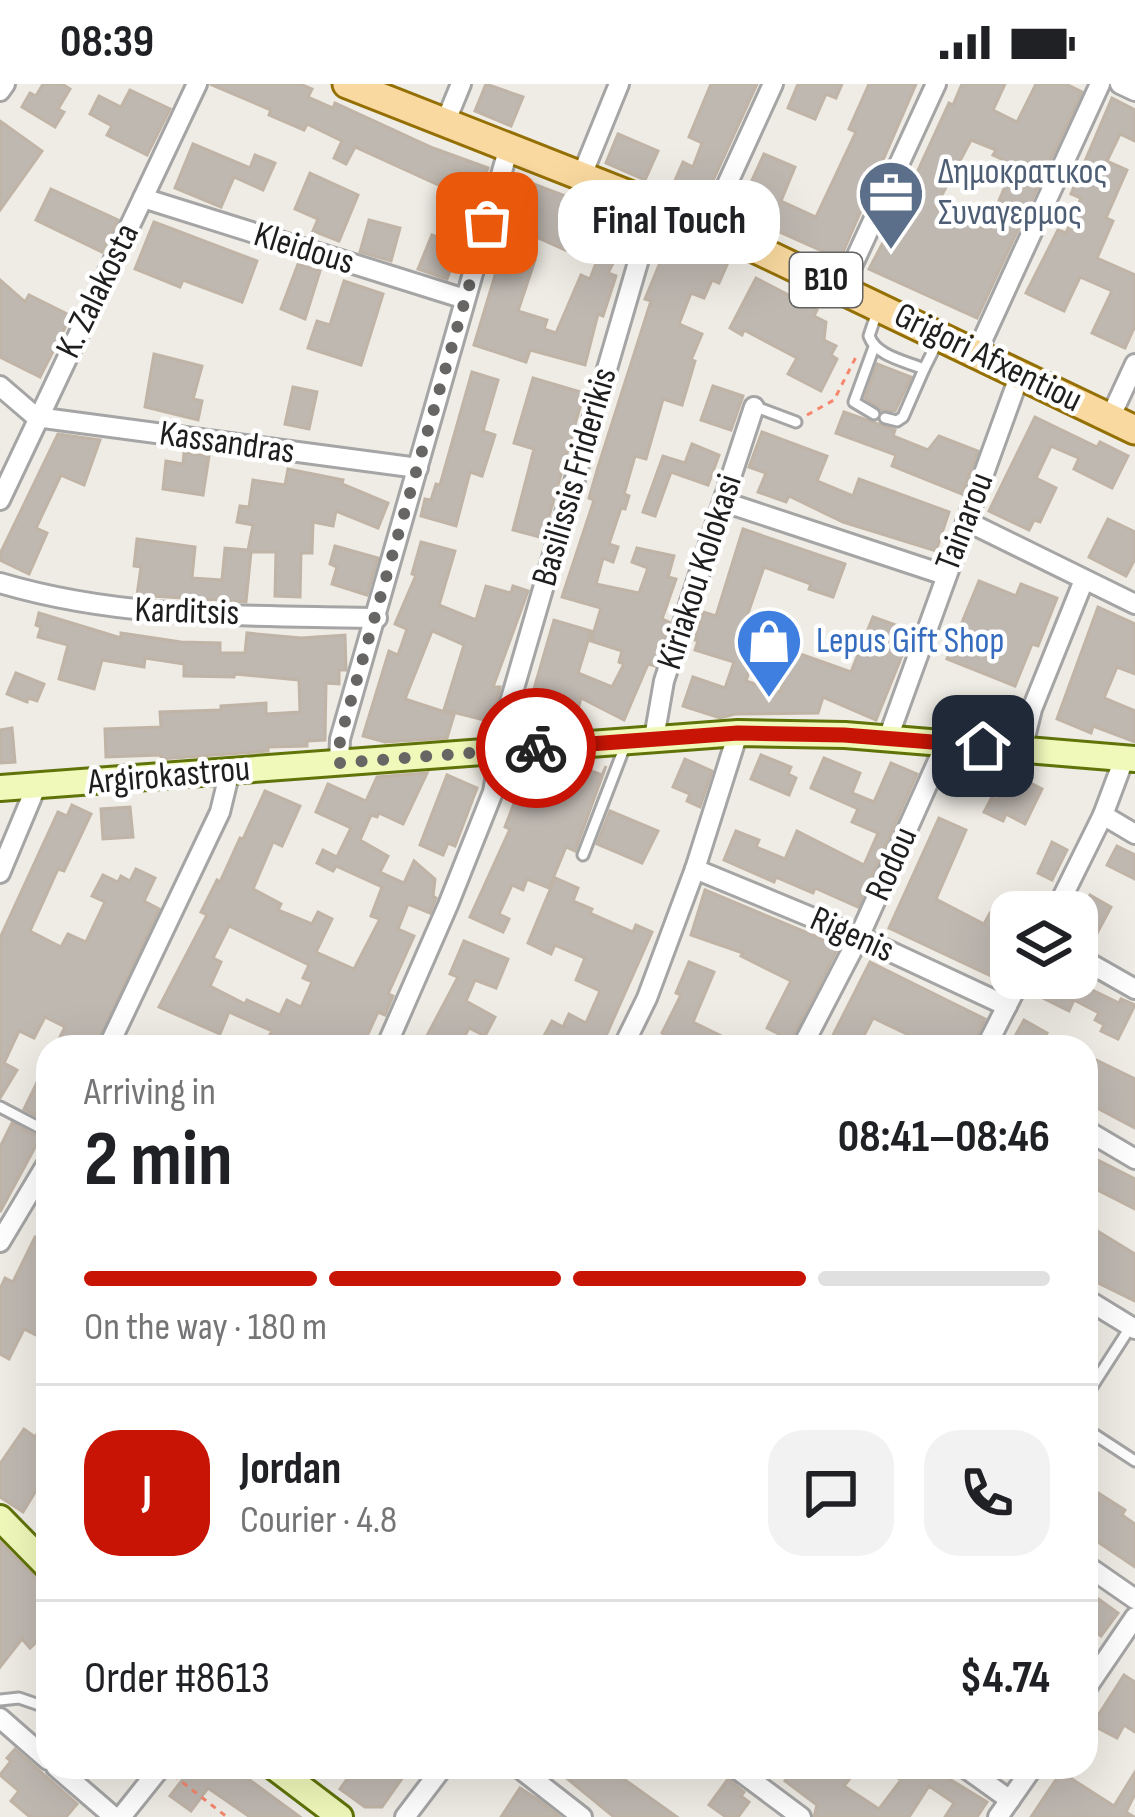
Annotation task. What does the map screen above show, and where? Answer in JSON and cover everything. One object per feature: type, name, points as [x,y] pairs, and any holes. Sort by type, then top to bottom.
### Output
[{"type":"main road","name":"B10","points":[[347,84],[509,147]]},
{"type":"main road","name":"Grigori Afxentiou","points":[[509,147],[708,226],[1123,424]]},
{"type":"street","name":"K. Zalakosta","points":[[0,500],[197,84]]},
{"type":"street","points":[[445,123],[461,84]]},
{"type":"street","points":[[582,175],[619,84]]},
{"type":"street","points":[[708,226],[773,84]]},
{"type":"street","points":[[842,288],[935,84]]},
{"type":"street","points":[[977,352],[1100,84]]},
{"type":"street","points":[[1120,84],[1135,91]]},
{"type":"street","points":[[339,763],[340,739],[509,147]]},
{"type":"street","name":"Kleidous","points":[[143,199],[466,299]]},
{"type":"street","name":"Basilissis Friderikis","points":[[391,1035],[493,792],[508,709],[655,205]]},
{"type":"street","points":[[1123,424],[1135,364]]},
{"type":"street","name":"Tainarou","points":[[888,738],[1020,374]]},
{"type":"street","points":[[0,386],[36,417]]},
{"type":"street","name":"Kiriakou Kolokasi","points":[[653,739],[664,681],[754,407]]},
{"type":"street","name":"Kassandras","points":[[36,417],[418,468]]},
{"type":"street","points":[[724,502],[945,575]]},
{"type":"street","points":[[966,521],[1135,604]]},
{"type":"street","points":[[1022,749],[1032,709],[1084,580]]},
{"type":"street","name":"Karditsis","points":[[0,583],[112,609],[377,617]]},
{"type":"street","points":[[636,1035],[738,733]]},
{"type":"street","name":"Argirokastrou","points":[[0,788],[738,733],[888,738],[1130,759]]},
{"type":"street","name":"Rodou","points":[[808,1035],[859,937],[946,743]]},
{"type":"street","points":[[1065,891],[1130,759]]},
{"type":"street","points":[[114,1035],[220,812],[230,771]]},
{"type":"street","points":[[0,873],[36,788]]},
{"type":"street","points":[[1103,815],[1135,834]]},
{"type":"street","name":"Rigenis","points":[[695,869],[859,937],[1007,1006]]},
{"type":"street","points":[[1098,968],[1135,989]]},
{"type":"street","points":[[992,1035],[1010,999]]},
{"type":"street","points":[[1098,1137],[1135,1160]]},
{"type":"street","points":[[0,1242],[36,1182]]},
{"type":"street","points":[[1098,1306],[1133,1328]]},
{"type":"street","points":[[0,1518],[36,1555]]},
{"type":"street","points":[[1098,1573],[1135,1599]]},
{"type":"street","points":[[1098,1671],[1135,1617]]},
{"type":"street","points":[[0,1718],[36,1750]]},
{"type":"street","points":[[71,1779],[117,1817],[150,1779]]},
{"type":"street","points":[[290,1779],[340,1817]]},
{"type":"street","points":[[405,1817],[434,1779]]},
{"type":"street","points":[[533,1779],[582,1817]]},
{"type":"street","points":[[750,1779],[801,1817]]},
{"type":"street","points":[[981,1779],[1010,1800]]},
{"type":"street","points":[[998,1817],[1025,1779]]},
{"type":"lane","points":[[880,306],[869,336],[873,346],[854,402],[880,416],[897,421],[903,417],[941,336]]},
{"type":"lane","points":[[873,346],[924,369]]},
{"type":"lane","points":[[754,407],[796,422]]},
{"type":"lane","points":[[583,855],[627,741]]},
{"type":"lane","points":[[0,1107],[36,1126]]},
{"type":"lane","points":[[1098,1379],[1133,1328]]},
{"type":"lane","points":[[1098,1438],[1135,1461]]},
{"type":"lane","points":[[0,1700],[19,1698],[36,1704]]},
{"type":"path","points":[[796,422],[834,400],[851,361],[873,346]]},
{"type":"path","points":[[177,1779],[227,1817]]},
{"type":"building","points":[[43,84],[70,89],[58,109],[64,112],[55,127],[22,107]]},
{"type":"building","points":[[210,84],[300,84],[312,89],[308,97],[333,108],[335,103],[488,168],[447,279],[418,269],[432,235],[442,239],[458,194],[355,147],[346,164],[334,158],[342,141],[307,124],[304,130],[269,115],[271,110]]},
{"type":"building","points":[[486,84],[523,97],[511,126],[475,111]]},
{"type":"building","points":[[711,84],[757,84],[705,198],[673,185],[683,162],[693,167],[702,143],[689,137]]},
{"type":"building","points":[[798,84],[842,84],[836,98],[826,94],[815,119],[788,108]]},
{"type":"building","points":[[869,84],[916,84],[840,259],[737,213],[764,154],[795,167],[781,201],[816,217],[856,132],[849,129]]},
{"type":"building","points":[[962,84],[1005,84],[993,110],[1017,122],[1036,84],[1066,84],[1082,92],[977,318],[869,269],[903,205],[913,209],[924,184],[914,179],[949,103],[953,105]],"holes":[[[971,140],[996,150],[993,155],[1014,165],[987,229],[935,208]]]},
{"type":"building","points":[[130,90],[170,109],[147,155],[107,135],[112,126],[90,114],[99,96],[121,107]]},
{"type":"building","points":[[1112,98],[1135,110],[1135,141],[1120,134],[1107,161],[1127,170],[1106,218],[1113,221],[1097,258],[1135,275],[1135,326],[1125,348],[1092,333],[1112,291],[1080,277],[1064,311],[1026,293],[1058,230],[1066,233],[1081,198],[1071,194]]},
{"type":"building","points":[[0,121],[42,151],[0,210]]},
{"type":"building","points":[[618,134],[658,151],[645,180],[606,163]]},
{"type":"building","points":[[193,144],[250,168],[255,155],[275,163],[263,190],[234,177],[221,207],[175,188]]},
{"type":"building","points":[[310,173],[358,195],[339,241],[313,231],[318,219],[295,209]]},
{"type":"building","points":[[523,180],[634,222],[608,273],[616,276],[603,316],[598,314],[585,365],[530,350],[526,362],[474,345],[503,249],[535,260],[518,311],[547,320],[544,329],[556,333],[581,275],[590,279],[596,263],[587,260],[596,239],[571,228],[565,250],[508,224]]},
{"type":"building","points":[[51,189],[118,220],[102,252],[36,220]]},
{"type":"building","points":[[369,220],[400,228],[391,261],[360,252]]},
{"type":"building","points":[[154,222],[257,261],[242,302],[183,280],[180,287],[135,269]]},
{"type":"building","points":[[671,236],[729,260],[719,283],[712,280],[704,298],[691,293],[679,324],[702,334],[682,405],[663,399],[646,459],[635,456],[624,494],[629,496],[609,544],[618,547],[613,562],[603,558],[596,584],[639,593],[648,568],[632,562],[637,548],[674,556],[668,577],[676,579],[662,619],[669,622],[655,666],[648,664],[624,720],[581,698],[577,714],[566,711],[561,730],[522,730],[554,620],[591,631],[578,673],[612,687],[624,664],[619,662],[622,651],[591,641],[601,608],[562,597],[651,301],[645,299]]},
{"type":"building","points":[[298,264],[320,271],[305,319],[281,309]]},
{"type":"building","points":[[756,278],[817,310],[814,316],[826,322],[824,340],[836,346],[831,355],[837,359],[821,391],[788,374],[797,358],[744,330],[742,335],[730,328]]},
{"type":"building","points":[[0,280],[25,302],[29,295],[71,316],[40,377],[0,357]]},
{"type":"building","points":[[344,281],[383,294],[361,365],[308,348],[317,321],[330,325]]},
{"type":"building","points":[[154,354],[202,366],[193,399],[202,401],[198,420],[145,407]]},
{"type":"building","points":[[877,364],[911,377],[895,411],[882,410],[865,398]]},
{"type":"building","points":[[472,372],[498,380],[483,431],[495,435],[482,476],[470,472],[456,526],[421,516],[425,499],[431,500],[436,484],[440,485]]},
{"type":"building","points":[[533,378],[584,393],[543,538],[513,530],[534,449],[514,443]]},
{"type":"building","points":[[713,386],[743,396],[731,430],[701,420]]},
{"type":"building","points":[[293,387],[317,392],[309,429],[285,424]]},
{"type":"building","points":[[844,412],[895,430],[893,436],[928,450],[939,436],[978,451],[962,494],[892,466],[896,455],[836,433]]},
{"type":"building","points":[[1035,417],[1097,447],[1100,442],[1128,456],[1112,488],[1074,469],[1079,458],[1051,446],[1036,478],[1056,488],[1040,522],[1034,520],[1029,530],[989,511]]},
{"type":"building","points":[[762,432],[827,456],[817,481],[853,496],[859,479],[949,512],[936,551],[843,522],[789,496],[786,502],[758,492],[766,473],[749,467]]},
{"type":"building","points":[[58,434],[100,440],[84,485],[61,475],[36,528],[47,533],[29,574],[0,560],[0,554]]},
{"type":"building","points":[[692,444],[719,455],[708,485],[671,472],[655,516],[643,512],[663,456],[685,463]]},
{"type":"building","points":[[184,453],[209,456],[203,495],[163,489],[166,461],[183,464]]},
{"type":"building","points":[[288,469],[343,480],[342,484],[388,503],[378,528],[336,511],[333,526],[313,522],[312,553],[301,553],[300,597],[275,596],[276,552],[251,552],[246,602],[137,595],[141,567],[134,566],[137,539],[195,547],[192,578],[222,580],[225,548],[248,550],[253,525],[237,522],[240,506],[249,507],[253,480],[285,485]]},
{"type":"building","points":[[1108,519],[1135,532],[1135,559],[1126,576],[1089,557]]},
{"type":"building","points":[[743,529],[845,564],[833,597],[764,567],[744,625],[777,635],[775,641],[787,645],[786,649],[851,672],[873,617],[912,631],[876,720],[823,697],[818,713],[720,718],[683,706],[693,677],[725,688],[734,662],[695,650],[703,612],[716,616]],"holes":[[[755,652],[790,663],[780,692],[746,681]]]},
{"type":"building","points":[[421,542],[455,551],[439,605],[476,620],[486,586],[511,593],[513,586],[528,591],[493,687],[500,687],[492,722],[444,710],[464,645],[432,631],[405,699],[454,715],[447,738],[385,742],[363,736],[389,651],[398,655],[407,629],[395,624],[416,575],[412,574]]},
{"type":"building","points":[[335,546],[378,558],[367,595],[332,584],[337,567],[330,564]]},
{"type":"building","points":[[979,581],[1016,596],[1021,584],[1057,598],[1015,686],[947,659]]},
{"type":"building","points":[[1098,607],[1135,624],[1135,674],[1117,667],[1104,698],[1135,711],[1135,742],[1093,726],[1091,733],[1057,719]]},
{"type":"building","points":[[39,613],[121,638],[121,633],[220,643],[220,653],[245,653],[247,633],[301,638],[345,635],[346,670],[339,670],[339,684],[326,683],[325,740],[307,741],[307,746],[268,747],[268,751],[161,759],[161,755],[106,757],[105,729],[161,727],[160,712],[266,703],[266,714],[300,712],[299,680],[235,674],[184,676],[184,664],[145,658],[144,667],[102,660],[94,689],[59,679],[68,645],[38,637]]},
{"type":"building","points":[[16,673],[44,684],[37,701],[7,694]]},
{"type":"building","points":[[12,728],[15,762],[0,763],[0,730]]},
{"type":"building","points":[[761,755],[791,767],[788,774],[796,778],[789,795],[751,779]]},
{"type":"building","points":[[824,758],[860,773],[852,793],[874,802],[891,763],[917,774],[858,907],[815,888],[813,893],[776,877],[774,882],[724,860],[736,831],[759,840],[756,847],[785,859],[797,831],[864,865],[878,833],[852,822],[858,809],[811,788]]},
{"type":"building","points":[[685,759],[712,771],[700,807],[687,801],[690,794],[673,787]]},
{"type":"building","points":[[606,766],[575,851],[566,847],[549,888],[527,879],[523,890],[512,885],[499,914],[509,919],[503,932],[470,917],[510,829],[505,827],[528,767],[576,786],[583,768],[602,775]]},
{"type":"building","points":[[427,773],[403,824],[379,813],[371,815],[360,840],[388,856],[380,872],[404,883],[414,861],[435,879],[436,898],[430,913],[408,904],[398,929],[414,936],[388,994],[393,996],[385,1015],[378,1012],[367,1035],[270,1035],[272,1031],[229,1012],[220,1034],[159,1007],[207,915],[201,912],[265,791],[300,806],[282,846],[273,842],[253,889],[281,904],[278,910],[312,924],[318,912],[332,919],[316,952],[354,969],[380,919],[371,916],[382,887],[336,866],[333,871],[317,863],[323,850],[337,857],[351,828],[316,812],[328,784],[366,801],[377,777]],"holes":[[[229,926],[309,965],[303,978],[312,982],[301,1007],[287,1000],[280,1015],[210,986],[221,962],[213,958]]]},
{"type":"building","points":[[1011,773],[1042,789],[1025,824],[1006,814],[1003,821],[984,812],[992,797],[997,800]]},
{"type":"building","points":[[447,775],[477,788],[455,846],[448,843],[443,855],[420,845]]},
{"type":"building","points":[[72,805],[91,814],[64,871],[58,869],[30,931],[61,947],[68,934],[86,942],[105,902],[92,896],[103,875],[130,881],[136,869],[155,878],[144,901],[159,909],[101,1035],[61,1035],[65,1027],[45,1017],[34,1038],[19,1031],[4,1063],[17,1070],[0,1098],[0,938],[58,812],[67,816]]},
{"type":"building","points":[[130,807],[133,837],[103,839],[101,809]]},
{"type":"building","points":[[610,811],[658,831],[642,863],[597,844]]},
{"type":"building","points":[[939,818],[966,830],[936,899],[984,924],[990,913],[990,975],[889,928]]},
{"type":"building","points":[[1052,842],[1067,850],[1052,880],[1038,873]]},
{"type":"building","points":[[1117,846],[1135,855],[1135,879],[1107,865]]},
{"type":"building","points":[[555,878],[578,888],[573,901],[592,909],[590,913],[633,932],[636,925],[652,932],[606,1035],[544,1035],[552,1021],[563,1027],[569,1014],[586,1023],[600,991],[576,980],[585,958],[555,945],[551,954],[528,943]]},
{"type":"building","points":[[705,890],[839,946],[794,1035],[781,1035],[767,1028],[791,981],[741,956],[743,953],[691,935]]},
{"type":"building","points":[[1098,900],[1111,907],[1098,931]]},
{"type":"building","points":[[464,941],[508,959],[496,988],[475,980],[466,1001],[495,1017],[486,1035],[469,1028],[465,1035],[427,1035],[458,977],[450,974]]},
{"type":"building","points":[[689,962],[714,972],[693,1022],[720,1035],[662,1033],[681,995],[676,993]]},
{"type":"building","points":[[870,962],[985,1019],[978,1035],[909,1035],[873,1018],[864,1035],[833,1035]]},
{"type":"building","points":[[1098,993],[1135,1005],[1118,1039],[1101,1031],[1104,1025],[1095,1020],[1099,1013],[1074,1000],[1069,1011],[1045,999],[1098,999]]},
{"type":"building","points":[[1024,1020],[1047,1033],[1046,1035],[1016,1035]]},
{"type":"building","points":[[1098,1061],[1135,1079],[1135,1128],[1098,1108]]},
{"type":"building","points":[[36,1084],[36,1116],[24,1109]]},
{"type":"building","points":[[12,1123],[36,1136],[36,1145],[0,1212],[0,1147]]},
{"type":"building","points":[[1098,1160],[1135,1179],[1135,1209],[1098,1190]]},
{"type":"building","points":[[1098,1231],[1135,1254],[1135,1301],[1098,1283]]},
{"type":"building","points":[[35,1237],[36,1335],[24,1329],[9,1359],[0,1354],[0,1289],[5,1278],[13,1282]]},
{"type":"building","points":[[24,1429],[35,1437],[36,1491],[23,1512],[0,1497],[0,1464]]},
{"type":"building","points":[[1098,1493],[1125,1510],[1122,1515],[1135,1524],[1135,1567],[1098,1542]]},
{"type":"building","points":[[0,1542],[36,1578],[36,1642],[30,1648],[22,1639],[0,1667]]},
{"type":"building","points":[[1098,1599],[1118,1613],[1098,1634]]},
{"type":"building","points":[[1124,1675],[1135,1682],[1135,1732],[1124,1725],[1117,1738],[1098,1728],[1098,1716]]},
{"type":"building","points":[[15,1749],[36,1768],[36,1779],[49,1779],[77,1804],[66,1817],[30,1817],[11,1801],[19,1791],[0,1775],[11,1761],[7,1758]]},
{"type":"building","points":[[1135,1772],[1135,1794],[1126,1812],[1134,1817],[1031,1817],[1056,1779],[1072,1779],[1114,1806]]},
{"type":"building","points":[[183,1779],[248,1779],[300,1817],[250,1817],[208,1788],[191,1811],[170,1796]]},
{"type":"building","points":[[347,1779],[402,1779],[382,1807],[365,1807],[340,1789]]},
{"type":"building","points":[[568,1779],[624,1779],[677,1817],[614,1817]]},
{"type":"building","points":[[728,1779],[749,1802],[738,1817],[726,1817],[709,1805]]},
{"type":"building","points":[[849,1779],[844,1786],[879,1809],[899,1779],[949,1779],[987,1802],[977,1817],[945,1817],[954,1803],[929,1786],[909,1817],[814,1817],[817,1805],[785,1781]]},
{"type":"building","points":[[520,1788],[537,1799],[560,1817],[501,1817]]},
{"type":"way so far","points":[[487,223],[340,739],[339,763],[536,748]]},
{"type":"place","name":"Final Touch","points":[[487,223]]},
{"type":"place","name":"Δημοκρατικος Συναγερμος","points":[[891,252]]},
{"type":"place","name":"Lepus Gift Shop","points":[[769,700]]},
{"type":"route","points":[[536,748],[738,733],[844,735],[983,746]]}]
